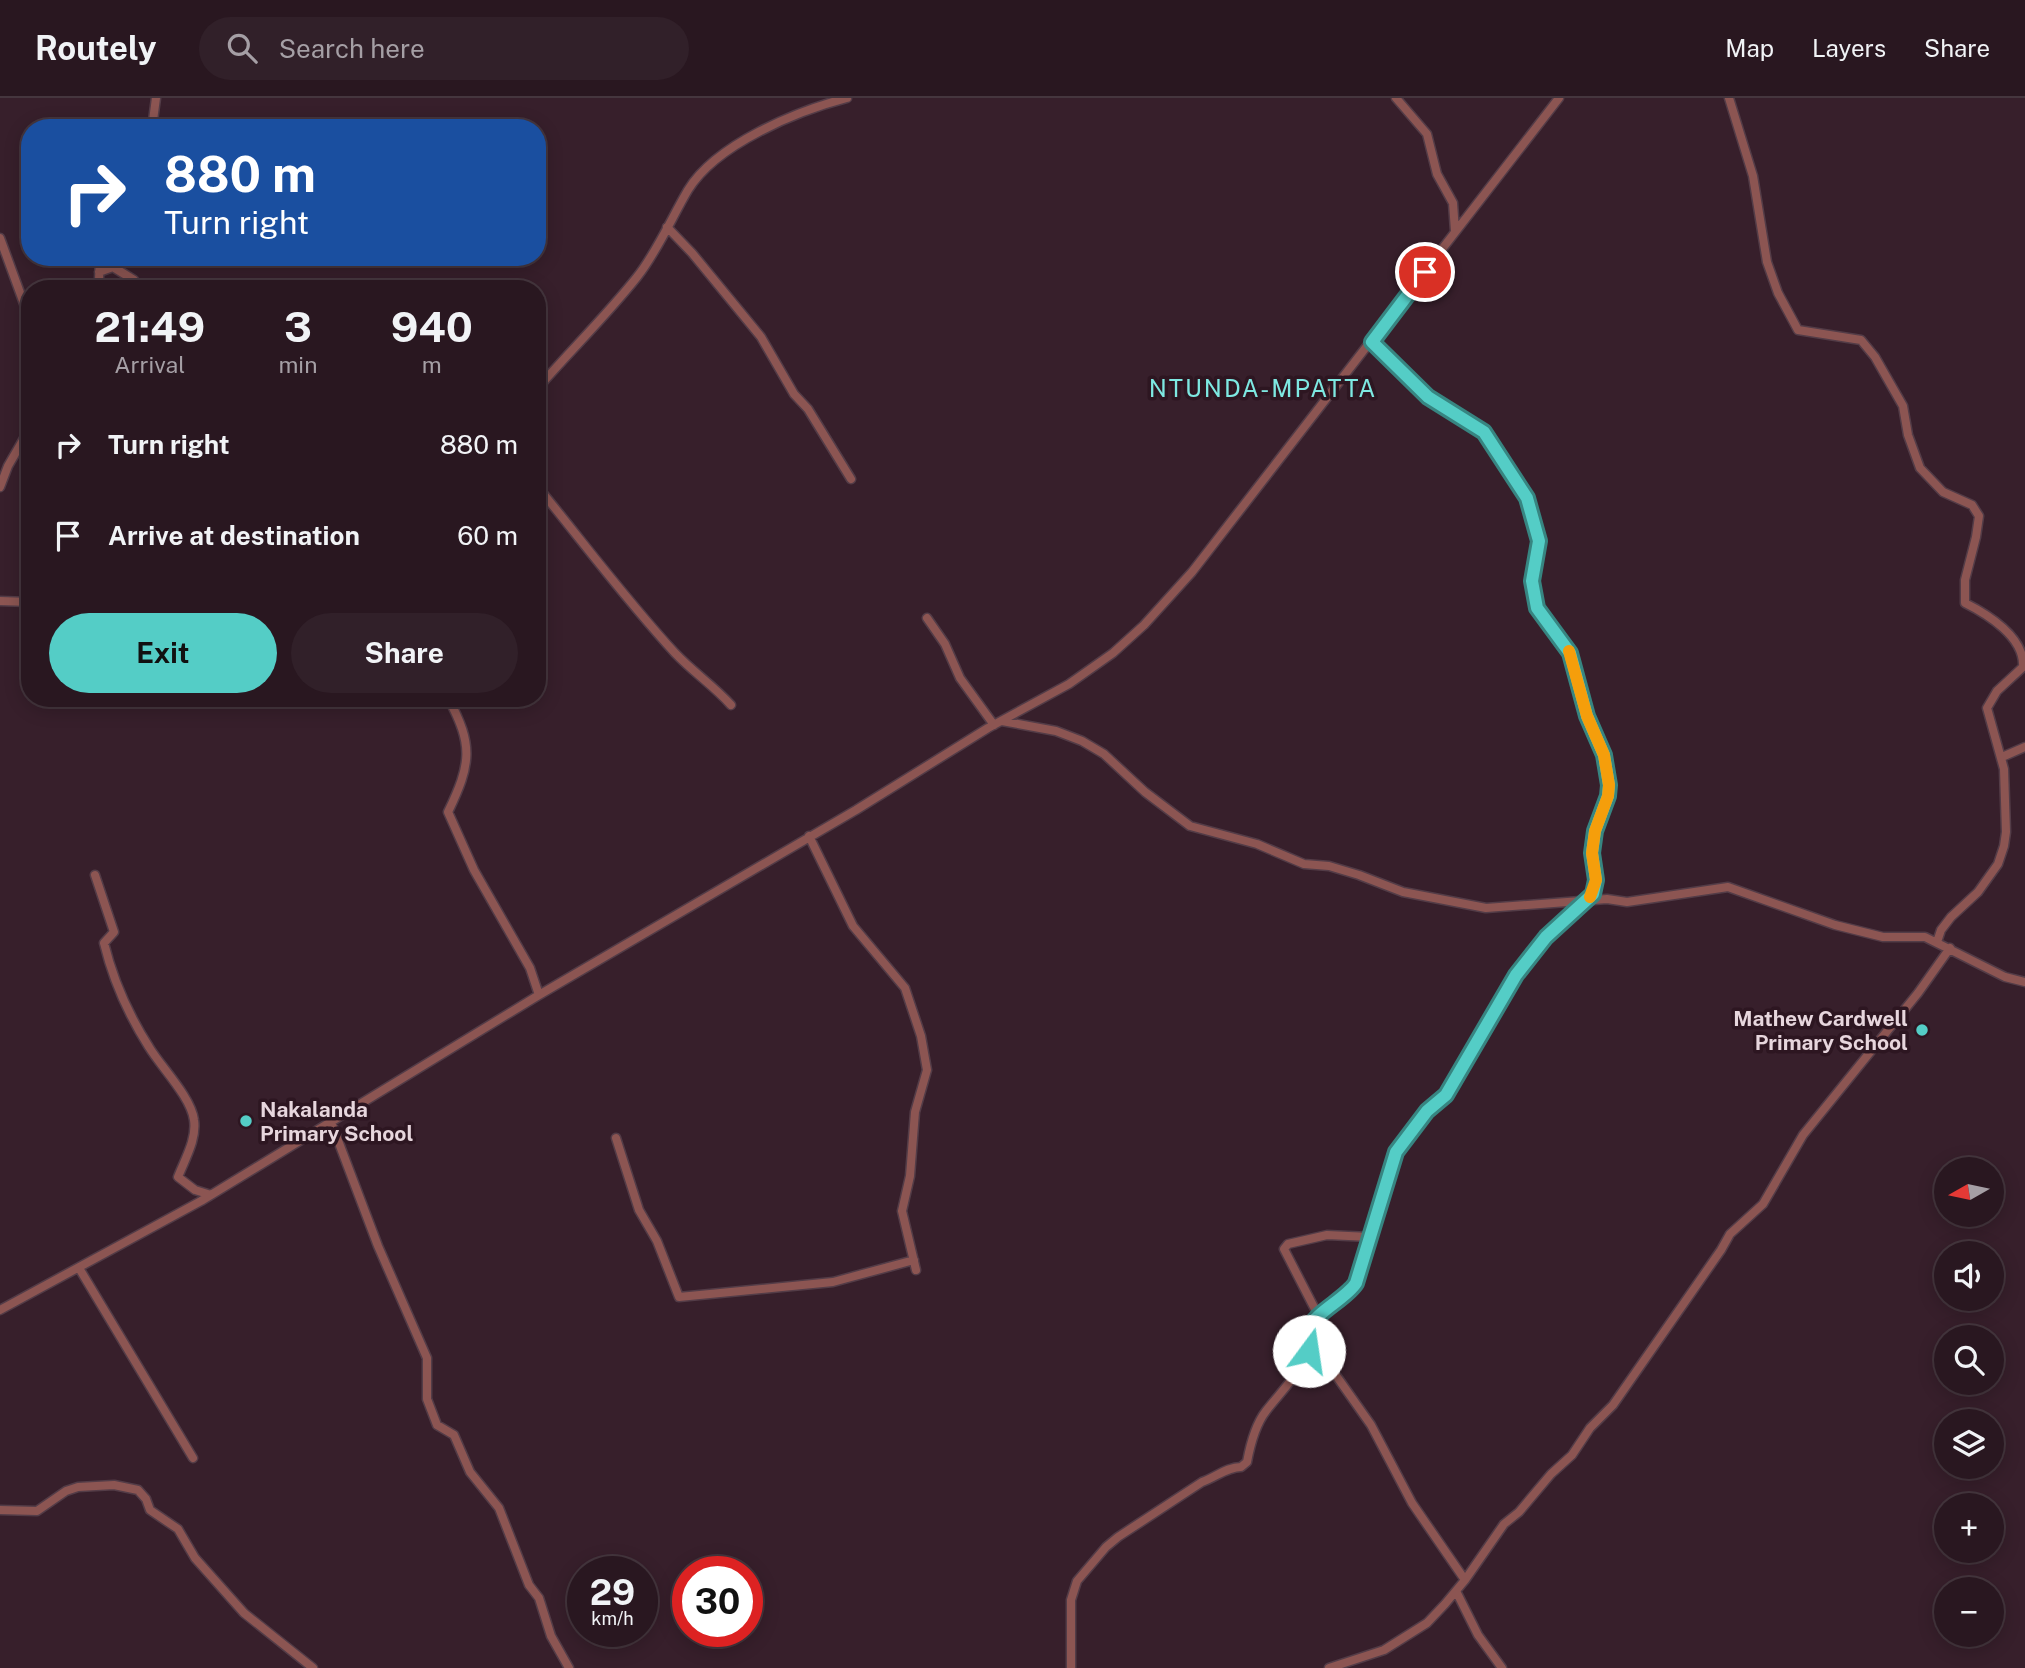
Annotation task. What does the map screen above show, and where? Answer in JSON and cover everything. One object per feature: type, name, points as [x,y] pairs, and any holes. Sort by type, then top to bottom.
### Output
[{"type":"street","points":[[153,119],[156,98]]},
{"type":"street","points":[[546,379],[639,275],[702,172],[726,153],[764,130],[804,111],[847,98]]},
{"type":"street","points":[[1396,98],[1427,134],[1437,174],[1453,203],[1455,231]]},
{"type":"street","points":[[0,1310],[211,1195],[539,995],[998,723],[1069,684],[1113,653],[1144,625],[1192,572],[1235,513],[1372,342],[1559,98]]},
{"type":"street","points":[[1731,99],[1753,176],[1767,262],[1778,293],[1798,330],[1861,340],[1875,357],[1903,406],[1920,468],[1943,492],[1972,505],[1979,516],[1965,580],[1965,603],[1981,611],[2011,635],[2024,659],[2023,667],[1997,691],[1987,708],[2002,757],[2006,832],[1998,864],[1978,892],[1941,930],[1937,942]]},
{"type":"street","points":[[667,228],[692,253],[761,337],[794,394],[808,409],[851,479]]},
{"type":"street","points":[[0,238],[21,295]]},
{"type":"street","points":[[97,280],[99,266]]},
{"type":"street","points":[[99,272],[113,267],[134,280]]},
{"type":"street","points":[[1072,1668],[1070,1610],[1077,1581],[1118,1537],[1202,1482],[1214,1478],[1232,1466],[1244,1465],[1265,1413],[1294,1378],[1309,1351],[1310,1327],[1343,1299],[1356,1283],[1376,1212],[1400,1145],[1427,1111],[1446,1095],[1516,975],[1546,937],[1587,901],[1596,883],[1592,853],[1597,824],[1608,796],[1607,769],[1587,716],[1570,653],[1537,608],[1532,581],[1539,541],[1527,498],[1484,432],[1428,397],[1372,342]]},
{"type":"street","points":[[0,487],[21,444]]},
{"type":"street","points":[[546,497],[661,637],[731,705]]},
{"type":"street","points":[[0,601],[21,602]]},
{"type":"street","points":[[926,618],[945,644],[960,678],[998,723],[1056,732],[1082,741],[1104,754],[1182,822],[1257,844],[1304,864],[1329,866],[1403,892],[1486,908],[1587,901],[1627,902],[1728,887],[1835,925],[1883,937],[1920,936],[1950,948],[1994,972],[2025,982]]},
{"type":"street","points":[[453,707],[468,750],[458,792],[448,812],[474,870],[530,968],[539,995]]},
{"type":"street","points":[[2002,757],[2025,747]]},
{"type":"street","points":[[809,836],[853,926],[905,988],[921,1035],[927,1070],[915,1112],[910,1176],[902,1211],[916,1270]]},
{"type":"street","points":[[95,875],[114,932],[104,943],[111,973],[136,1025],[194,1118],[195,1134],[178,1177],[195,1190],[211,1195]]},
{"type":"street","points":[[1329,1668],[1369,1657],[1399,1641],[1427,1623],[1456,1591],[1504,1524],[1519,1512],[1551,1474],[1572,1455],[1590,1428],[1613,1405],[1726,1239],[1763,1204],[1803,1135],[1918,993],[1950,948]]},
{"type":"street","points":[[331,1122],[378,1246],[427,1358],[427,1399],[437,1425],[454,1435],[470,1472],[499,1508],[529,1585],[539,1598],[551,1636],[569,1668]]},
{"type":"street","points":[[616,1138],[639,1210],[657,1241],[679,1297],[833,1282],[914,1260]]},
{"type":"street","points":[[1319,1317],[1284,1249],[1287,1244],[1327,1235],[1370,1237]]},
{"type":"street","points":[[79,1268],[193,1458]]},
{"type":"street","points":[[1311,1339],[1371,1425],[1412,1503],[1465,1580]]},
{"type":"street","points":[[0,1510],[37,1511],[66,1491],[78,1488],[114,1485],[138,1490],[146,1499],[150,1510],[178,1529],[195,1558],[244,1613],[313,1668]]},
{"type":"street","points":[[1456,1591],[1478,1635],[1502,1668]]},
{"type":"slow traffic","points":[[1569,651],[1587,716],[1604,755],[1609,785],[1608,796],[1595,831],[1592,853],[1596,880],[1590,897]]},
{"type":"place","name":"Mathew Cardwell Primary School","points":[[1922,1030]]},
{"type":"place","name":"Nakalanda Primary School","points":[[246,1121]]},
{"type":"district","name":"NTUNDA-MPATTA","points":[[1263,388]]},
{"type":"route","points":[[1309,1351],[1310,1327],[1343,1299],[1356,1283],[1376,1212],[1396,1152],[1404,1139],[1427,1111],[1442,1101],[1459,1069],[1512,986],[1516,975],[1546,937],[1593,894],[1596,880],[1592,853],[1595,831],[1608,796],[1604,755],[1587,716],[1570,653],[1537,608],[1532,581],[1539,541],[1527,498],[1484,432],[1428,397],[1372,342],[1425,272]]}]
